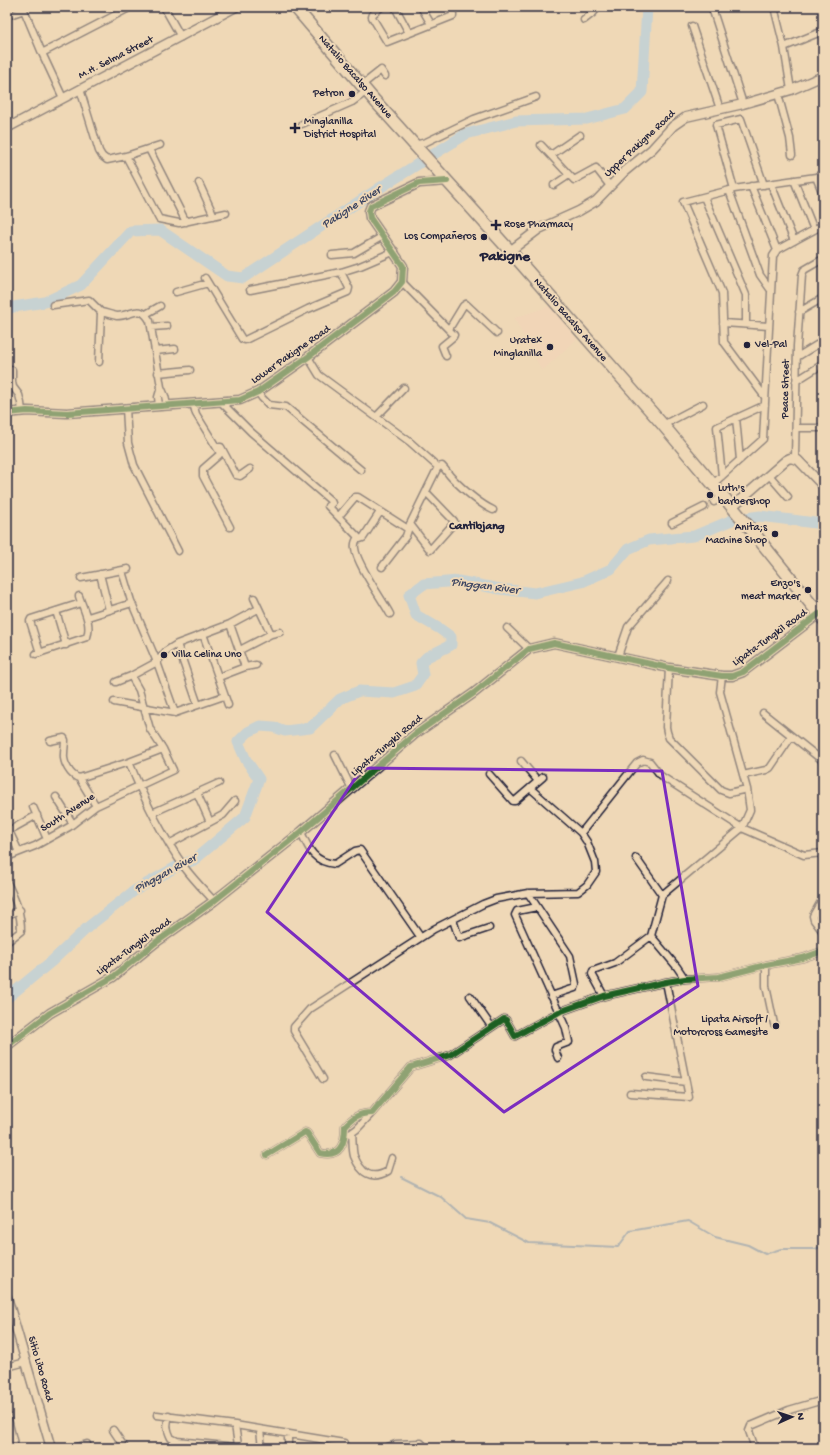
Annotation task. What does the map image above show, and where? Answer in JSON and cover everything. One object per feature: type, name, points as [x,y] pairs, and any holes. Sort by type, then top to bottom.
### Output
[{"type":"highway","name":"Natalio Bacalso Avenue","points":[[295,7],[364,88],[663,425],[713,484],[718,499],[735,509],[820,611]]},
{"type":"street","points":[[42,53],[130,7]]},
{"type":"street","points":[[164,7],[181,37]]},
{"type":"street","name":"M.H. Selma Street","points":[[7,128],[236,7]]},
{"type":"street","points":[[381,7],[373,14],[372,17],[386,41],[453,16],[450,7]]},
{"type":"street","points":[[395,7],[410,32]]},
{"type":"street","points":[[421,7],[431,24]]},
{"type":"street","points":[[584,20],[598,7]]},
{"type":"street","points":[[774,7],[784,46],[791,90]]},
{"type":"street","points":[[7,16],[24,10],[63,98]]},
{"type":"street","points":[[713,12],[744,104]]},
{"type":"street","points":[[692,26],[720,109]]},
{"type":"street","points":[[784,46],[823,31]]},
{"type":"street","points":[[302,124],[352,102],[381,70],[385,76]]},
{"type":"street","name":"Upper Pakigne Road","points":[[510,251],[539,229],[579,211],[596,201],[624,172],[652,149],[673,126],[686,116],[744,104],[791,90],[823,76]]},
{"type":"street","points":[[80,89],[102,156],[107,160],[126,156],[160,145]]},
{"type":"street","points":[[778,94],[790,138],[792,155]]},
{"type":"street","points":[[417,148],[426,142],[474,119],[536,97]]},
{"type":"street","points":[[764,185],[741,119],[716,125],[732,190],[760,275],[770,289]]},
{"type":"street","points":[[551,155],[580,135]]},
{"type":"street","points":[[541,145],[574,180],[596,168],[610,186]]},
{"type":"street","points":[[149,149],[186,222]]},
{"type":"street","points":[[126,156],[158,219],[179,223],[226,213]]},
{"type":"street","points":[[765,396],[724,342],[722,293],[683,202],[751,186],[816,177],[823,173]]},
{"type":"street","points":[[554,185],[569,175]]},
{"type":"street","points":[[443,177],[419,183],[371,206],[369,211],[370,218],[404,266],[402,282],[449,329],[454,336],[442,346],[446,356]]},
{"type":"street","points":[[816,177],[823,194]]},
{"type":"street","points":[[794,180],[814,230]]},
{"type":"street","points":[[199,183],[214,216]]},
{"type":"street","points":[[771,184],[794,241]]},
{"type":"street","points":[[751,186],[777,250]]},
{"type":"street","points":[[704,197],[746,295],[746,324]]},
{"type":"street","points":[[713,484],[763,439],[773,256],[777,250],[823,225]]},
{"type":"street","points":[[332,255],[354,253],[383,236]]},
{"type":"street","points":[[250,290],[341,272],[395,252]]},
{"type":"street","name":"Peace Street","points":[[795,459],[796,381],[802,272],[823,259]]},
{"type":"street","points":[[205,278],[242,339],[245,340],[308,308],[348,292],[349,288],[341,272]]},
{"type":"street","name":"Lower Pakigne Road","points":[[7,413],[22,411],[67,413],[240,400],[258,392],[308,357],[394,292],[402,282]]},
{"type":"street","points":[[176,292],[208,283]]},
{"type":"street","points":[[799,312],[823,298]]},
{"type":"street","points":[[53,305],[89,300],[101,312],[117,316],[140,311],[146,314],[150,321],[158,374],[165,396],[163,405]]},
{"type":"street","points":[[449,329],[463,306],[466,304],[497,333]]},
{"type":"street","points":[[146,314],[160,306]]},
{"type":"street","points":[[99,362],[101,312]]},
{"type":"street","points":[[723,323],[769,326]]},
{"type":"street","points":[[151,327],[168,326]]},
{"type":"street","points":[[797,357],[823,341]]},
{"type":"street","points":[[155,351],[175,349]]},
{"type":"street","points":[[308,357],[319,375],[410,442],[438,467],[442,466],[451,477],[482,505],[493,510]]},
{"type":"street","points":[[796,381],[823,364]]},
{"type":"street","points":[[12,370],[13,387],[19,395],[22,411]]},
{"type":"street","points":[[158,374],[190,370]]},
{"type":"street","points":[[376,416],[404,388]]},
{"type":"street","points":[[258,392],[269,405],[286,407],[361,470]]},
{"type":"street","points":[[220,401],[252,432],[331,501],[332,503],[328,506],[360,539],[363,538],[380,512]]},
{"type":"street","points":[[193,403],[196,414],[220,454],[203,469],[203,476],[230,527]]},
{"type":"street","points":[[663,425],[703,404]]},
{"type":"street","points":[[722,476],[717,427],[765,405]]},
{"type":"street","points":[[126,408],[128,443],[134,465],[178,551]]},
{"type":"street","points":[[736,418],[740,460]]},
{"type":"street","points":[[796,428],[823,428]]},
{"type":"street","points":[[217,447],[221,447],[223,449],[226,458],[236,475],[240,476],[250,469]]},
{"type":"street","points":[[735,509],[769,475],[790,458],[798,460],[823,486]]},
{"type":"street","points":[[382,568],[406,536],[409,526],[438,467]]},
{"type":"street","points":[[769,475],[788,497]]},
{"type":"street","points":[[339,516],[356,497],[358,497],[380,512],[409,526],[430,550],[454,523],[454,521],[426,492]]},
{"type":"street","points":[[672,523],[704,507]]},
{"type":"street","points":[[358,536],[355,549],[359,561],[390,614]]},
{"type":"street","points":[[81,578],[125,570],[132,602],[157,662],[175,713]]},
{"type":"street","points":[[100,574],[109,610]]},
{"type":"street","points":[[618,656],[628,628],[668,581]]},
{"type":"street","points":[[79,596],[88,617],[87,637],[38,653],[30,621],[32,619],[81,603]]},
{"type":"street","points":[[254,598],[271,634]]},
{"type":"street","points":[[88,617],[132,602]]},
{"type":"street","points":[[116,682],[157,662],[166,651],[177,644],[230,624],[258,609]]},
{"type":"street","points":[[56,611],[66,645]]},
{"type":"street","name":"Lipata-Tungkil Road","points":[[7,1046],[50,1013],[112,977],[155,943],[214,901],[301,832],[415,734],[474,693],[529,649],[554,643],[669,668],[722,676],[732,676],[743,672],[820,611]]},
{"type":"street","points":[[230,624],[245,667]]},
{"type":"street","points":[[507,628],[529,649]]},
{"type":"street","points":[[240,650],[271,634],[280,632]]},
{"type":"street","points":[[203,634],[228,705]]},
{"type":"street","points":[[177,644],[198,705]]},
{"type":"street","points":[[219,677],[245,667],[256,665]]},
{"type":"street","points":[[669,668],[666,727],[669,738],[721,790],[729,793],[747,789]]},
{"type":"street","points":[[79,778],[129,762],[163,748],[150,729],[139,690],[131,676]]},
{"type":"street","points":[[604,996],[592,974],[593,971],[615,963],[651,936],[662,895],[742,828],[750,810],[747,789],[720,692],[722,676]]},
{"type":"street","points":[[114,702],[145,709],[175,713],[224,696]]},
{"type":"street","points":[[763,713],[823,761]]},
{"type":"street","points":[[144,731],[150,729]]},
{"type":"street","points":[[743,774],[770,768],[791,736]]},
{"type":"street","points":[[50,741],[64,738],[63,756],[70,773],[79,778],[96,806]]},
{"type":"street","name":"South Avenue","points":[[7,857],[35,846],[73,824],[96,806],[173,770],[163,748]]},
{"type":"street","points":[[335,755],[352,789]]},
{"type":"street","points":[[581,833],[637,763],[643,760],[650,762],[661,776],[742,828],[804,855],[823,852]]},
{"type":"street","points":[[489,774],[513,801],[515,801],[540,779],[521,761]]},
{"type":"street","points":[[129,762],[152,813],[169,844],[186,868],[214,901]]},
{"type":"street","points":[[152,813],[219,783]]},
{"type":"street","points":[[323,1080],[295,1032],[294,1027],[310,1009],[427,933],[483,904],[496,899],[528,893],[578,892],[587,885],[596,872],[595,862],[587,842],[581,833],[530,788]]},
{"type":"street","points":[[197,793],[210,822]]},
{"type":"street","points":[[56,797],[73,824]]},
{"type":"street","points":[[169,844],[223,816],[235,801]]},
{"type":"street","points":[[33,807],[47,839]]},
{"type":"street","points":[[19,852],[10,830],[37,815]]},
{"type":"street","points":[[301,832],[311,852],[322,862],[335,864],[355,851],[360,850],[419,935]]},
{"type":"street","points":[[636,858],[662,895]]},
{"type":"street","points":[[7,882],[9,890],[16,900],[20,910],[21,931],[7,942]]},
{"type":"street","points":[[528,893],[570,956],[576,984],[574,989],[551,996]]},
{"type":"street","points":[[823,898],[813,916],[814,920],[823,932]]},
{"type":"street","points":[[537,907],[517,911],[515,915],[566,1028],[569,1042],[556,1047],[555,1050],[558,1058]]},
{"type":"street","points":[[7,915],[20,910]]},
{"type":"street","points":[[453,920],[458,938],[489,928]]},
{"type":"street","points":[[651,936],[685,979]]},
{"type":"street","points":[[345,1137],[352,1133],[372,1114],[411,1067],[450,1055],[491,1026],[506,1019],[515,1036],[559,1012],[604,996],[666,982],[718,977],[766,965],[803,958],[823,951]]},
{"type":"street","points":[[766,965],[766,986],[774,1024]]},
{"type":"street","points":[[630,1093],[689,1097],[666,982]]},
{"type":"street","points":[[470,996],[491,1026]]},
{"type":"street","points":[[646,1077],[686,1082]]},
{"type":"street","points":[[267,1155],[305,1132],[320,1153],[332,1154],[339,1150],[345,1137],[345,1126],[351,1119],[363,1113],[372,1114]]},
{"type":"street","points":[[352,1133],[354,1155],[363,1171],[371,1176],[381,1175],[388,1171],[392,1158]]},
{"type":"street","name":"Sitio Libo Road","points":[[7,1297],[51,1448]]},
{"type":"street","points":[[7,1367],[26,1362]]},
{"type":"street","points":[[823,1367],[823,1389]]},
{"type":"street","points":[[756,1448],[749,1431],[751,1426],[789,1410],[823,1400]]},
{"type":"street","points":[[7,1415],[8,1427],[15,1448]]},
{"type":"street","points":[[157,1415],[235,1425],[344,1443]]},
{"type":"street","points":[[169,1416],[167,1428],[170,1438],[177,1441],[236,1447],[238,1445],[235,1425]]},
{"type":"street","points":[[113,1430],[125,1448]]},
{"type":"street","points":[[260,1430],[262,1448]]},
{"type":"street","points":[[288,1434],[288,1448]]},
{"type":"street","points":[[386,1448],[396,1444],[421,1443],[426,1448]]},
{"type":"street","points":[[74,1448],[87,1444]]},
{"type":"highlighted area","points":[[362,768],[662,771],[698,986],[504,1112],[267,912]]},
{"type":"shaded area","points":[[349,84],[358,95],[352,99],[345,99],[340,92]]},
{"type":"shaded area","points":[[550,306],[577,339],[542,371],[514,318]]},
{"type":"waterway","name":"Pakigne River","points":[[7,308],[45,302],[81,285],[131,231],[160,230],[227,276],[243,278],[378,189],[466,134],[516,121],[587,119],[625,109],[642,92],[647,7]]},
{"type":"waterway","name":"Pinggan River","points":[[7,998],[52,961],[88,927],[134,891],[176,867],[194,860],[245,817],[259,779],[246,760],[238,742],[248,732],[260,726],[274,727],[285,731],[310,728],[340,699],[359,691],[394,693],[415,686],[423,675],[421,663],[427,657],[451,645],[451,637],[416,615],[409,595],[424,584],[458,581],[500,589],[535,593],[582,582],[611,569],[628,549],[649,540],[694,536],[732,520],[760,516],[823,524]]},
{"type":"waterway","points":[[401,1177],[441,1197],[466,1219],[490,1223],[529,1243],[618,1247],[630,1231],[688,1221],[715,1237],[748,1245],[765,1254],[781,1249],[815,1249],[823,1246]]},
{"type":"tunnel","points":[[704,507],[714,502]]},
{"type":"cycle path","points":[[7,413],[27,411],[67,413],[240,400],[258,392],[308,357],[394,292],[402,282],[403,266],[370,218],[369,211],[371,206],[419,183],[447,181]]},
{"type":"cycle path","points":[[7,1046],[50,1013],[113,977],[155,943],[214,901],[301,832],[415,734],[474,693],[529,649],[554,643],[669,668],[722,676],[732,676],[743,672],[819,614]]},
{"type":"cycle path","points":[[267,1155],[305,1132],[320,1153],[327,1154],[337,1151],[343,1143],[345,1126],[357,1116],[372,1113],[411,1067],[450,1055],[504,1019],[515,1036],[559,1012],[604,996],[666,982],[685,979],[719,977],[766,965],[803,958],[823,951]]},
{"type":"place","name":"Petron","points":[[352,94]]},
{"type":"place","name":"Minglanilla District Hospital","points":[[295,128]]},
{"type":"place","name":"Rose Pharmacy","points":[[496,225]]},
{"type":"place","name":"Los Compañeros","points":[[484,237]]},
{"type":"place","name":"Vel-Pal","points":[[747,345]]},
{"type":"place","name":"Uratex Minglanilla","points":[[550,347]]},
{"type":"place","name":"Luth's barbershop","points":[[710,495]]},
{"type":"place","name":"Anita;s Machine Shop","points":[[775,534]]},
{"type":"place","name":"Enzo's meat marker","points":[[808,590]]},
{"type":"place","name":"Villa Celina Uno","points":[[164,655]]},
{"type":"place","name":"Lipata Airsoft / Motorcross Gamesite","points":[[776,1026]]},
{"type":"district","name":"Pakigne","points":[[505,257]]},
{"type":"district","name":"Cantibjang","points":[[477,527]]}]
